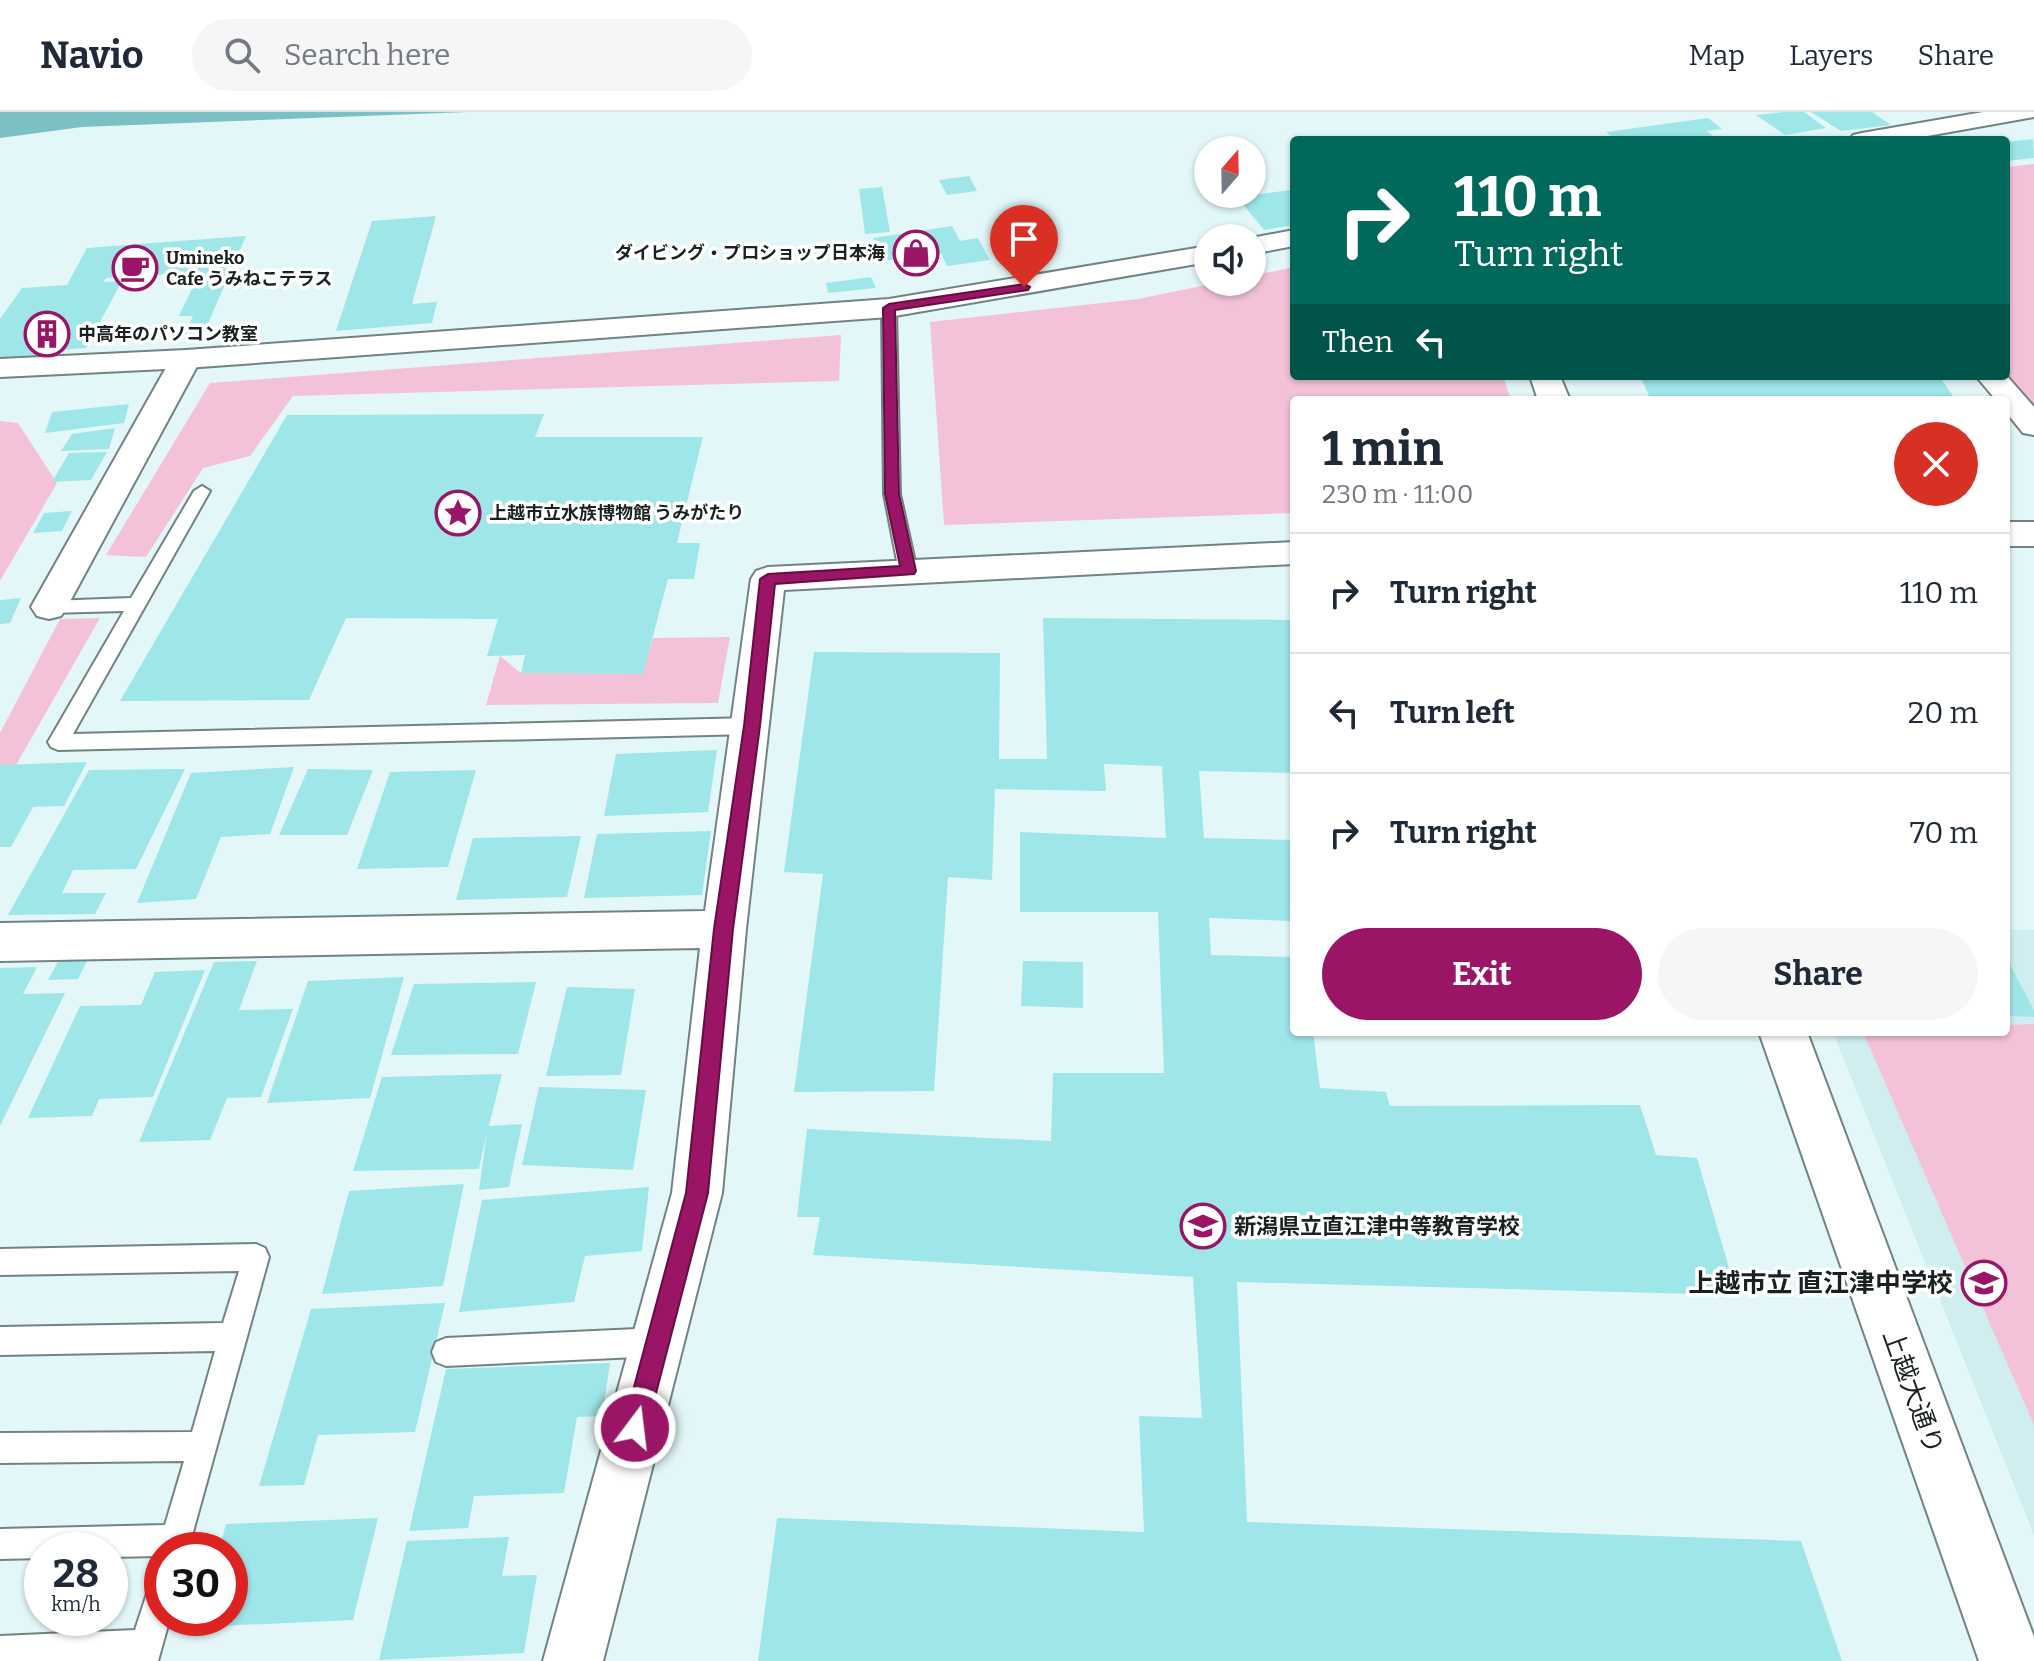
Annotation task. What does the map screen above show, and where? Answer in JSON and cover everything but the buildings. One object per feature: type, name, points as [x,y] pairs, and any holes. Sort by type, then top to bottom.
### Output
[{"type":"street","points":[[1885,136],[2026,112]]},
{"type":"street","points":[[1266,243],[1290,239]]},
{"type":"street","points":[[0,368],[186,359],[889,308],[1194,257]]},
{"type":"street","points":[[49,607],[186,359]]},
{"type":"street","points":[[1994,380],[2008,396]]},
{"type":"street","points":[[2010,398],[2034,426]]},
{"type":"street","points":[[2010,534],[2034,534]]},
{"type":"street","points":[[573,1661],[697,1193],[724,929],[752,726],[768,579],[1290,553]]},
{"type":"street","points":[[0,942],[724,929]]},
{"type":"street","name":"上越大通り","points":[[1784,1036],[2011,1661]]},
{"type":"lane","points":[[889,308],[892,494],[908,571]]},
{"type":"lane","points":[[202,491],[58,742],[752,726]]},
{"type":"lane","points":[[49,607],[137,604]]},
{"type":"lane","points":[[0,1262],[256,1257],[179,1532]]},
{"type":"lane","points":[[0,1341],[233,1337]]},
{"type":"lane","points":[[446,1352],[658,1342]]},
{"type":"lane","points":[[0,1448],[203,1446]]},
{"type":"lane","points":[[0,1544],[144,1545]]},
{"type":"lane","points":[[0,1652],[145,1653]]},
{"type":"shaded area","points":[[2034,164],[2034,409],[2009,380],[2010,167]]},
{"type":"shaded area","points":[[1290,268],[1290,380],[1504,380],[1510,396],[1290,396],[1290,513],[944,525],[930,322],[1138,299],[1194,288],[1194,296],[1266,296],[1266,273]]},
{"type":"shaded area","points":[[841,335],[839,381],[293,396],[250,456],[203,468],[146,557],[106,555],[210,383]]},
{"type":"shaded area","points":[[0,421],[18,423],[57,483],[0,581]]},
{"type":"shaded area","points":[[100,618],[4,786],[0,787],[0,733],[60,619]]},
{"type":"shaded area","points":[[730,637],[718,703],[486,705],[500,656],[521,673],[642,674],[653,638]]},
{"type":"shaded area","name":"上越市立 直江津中学校","points":[[2010,929],[2034,930],[2034,1535],[1835,1036],[2010,1036]]},
{"type":"shaded area","name":"上越市立 直江津中学校","points":[[2034,1024],[2034,1425],[1865,1036],[2010,1036],[2010,1025]]},
{"type":"water","points":[[0,112],[468,112],[82,127],[0,138]]},
{"type":"place","name":"ダイビング・プロショップ日本海","points":[[916,253]]},
{"type":"place","name":"Umineko Cafe うみねこテラス","points":[[135,268]]},
{"type":"place","name":"中高年のパソコン教室","points":[[47,334]]},
{"type":"place","name":"上越市立水族博物館 うみがたり","points":[[458,513]]},
{"type":"place","name":"新潟県立直江津中等教育学校","points":[[1203,1226]]},
{"type":"place","name":"上越市立 直江津中学校","points":[[1984,1283]]},
{"type":"route","points":[[635,1428],[697,1193],[724,929],[752,726],[768,579],[908,571],[892,494],[889,308],[1024,287]]}]
